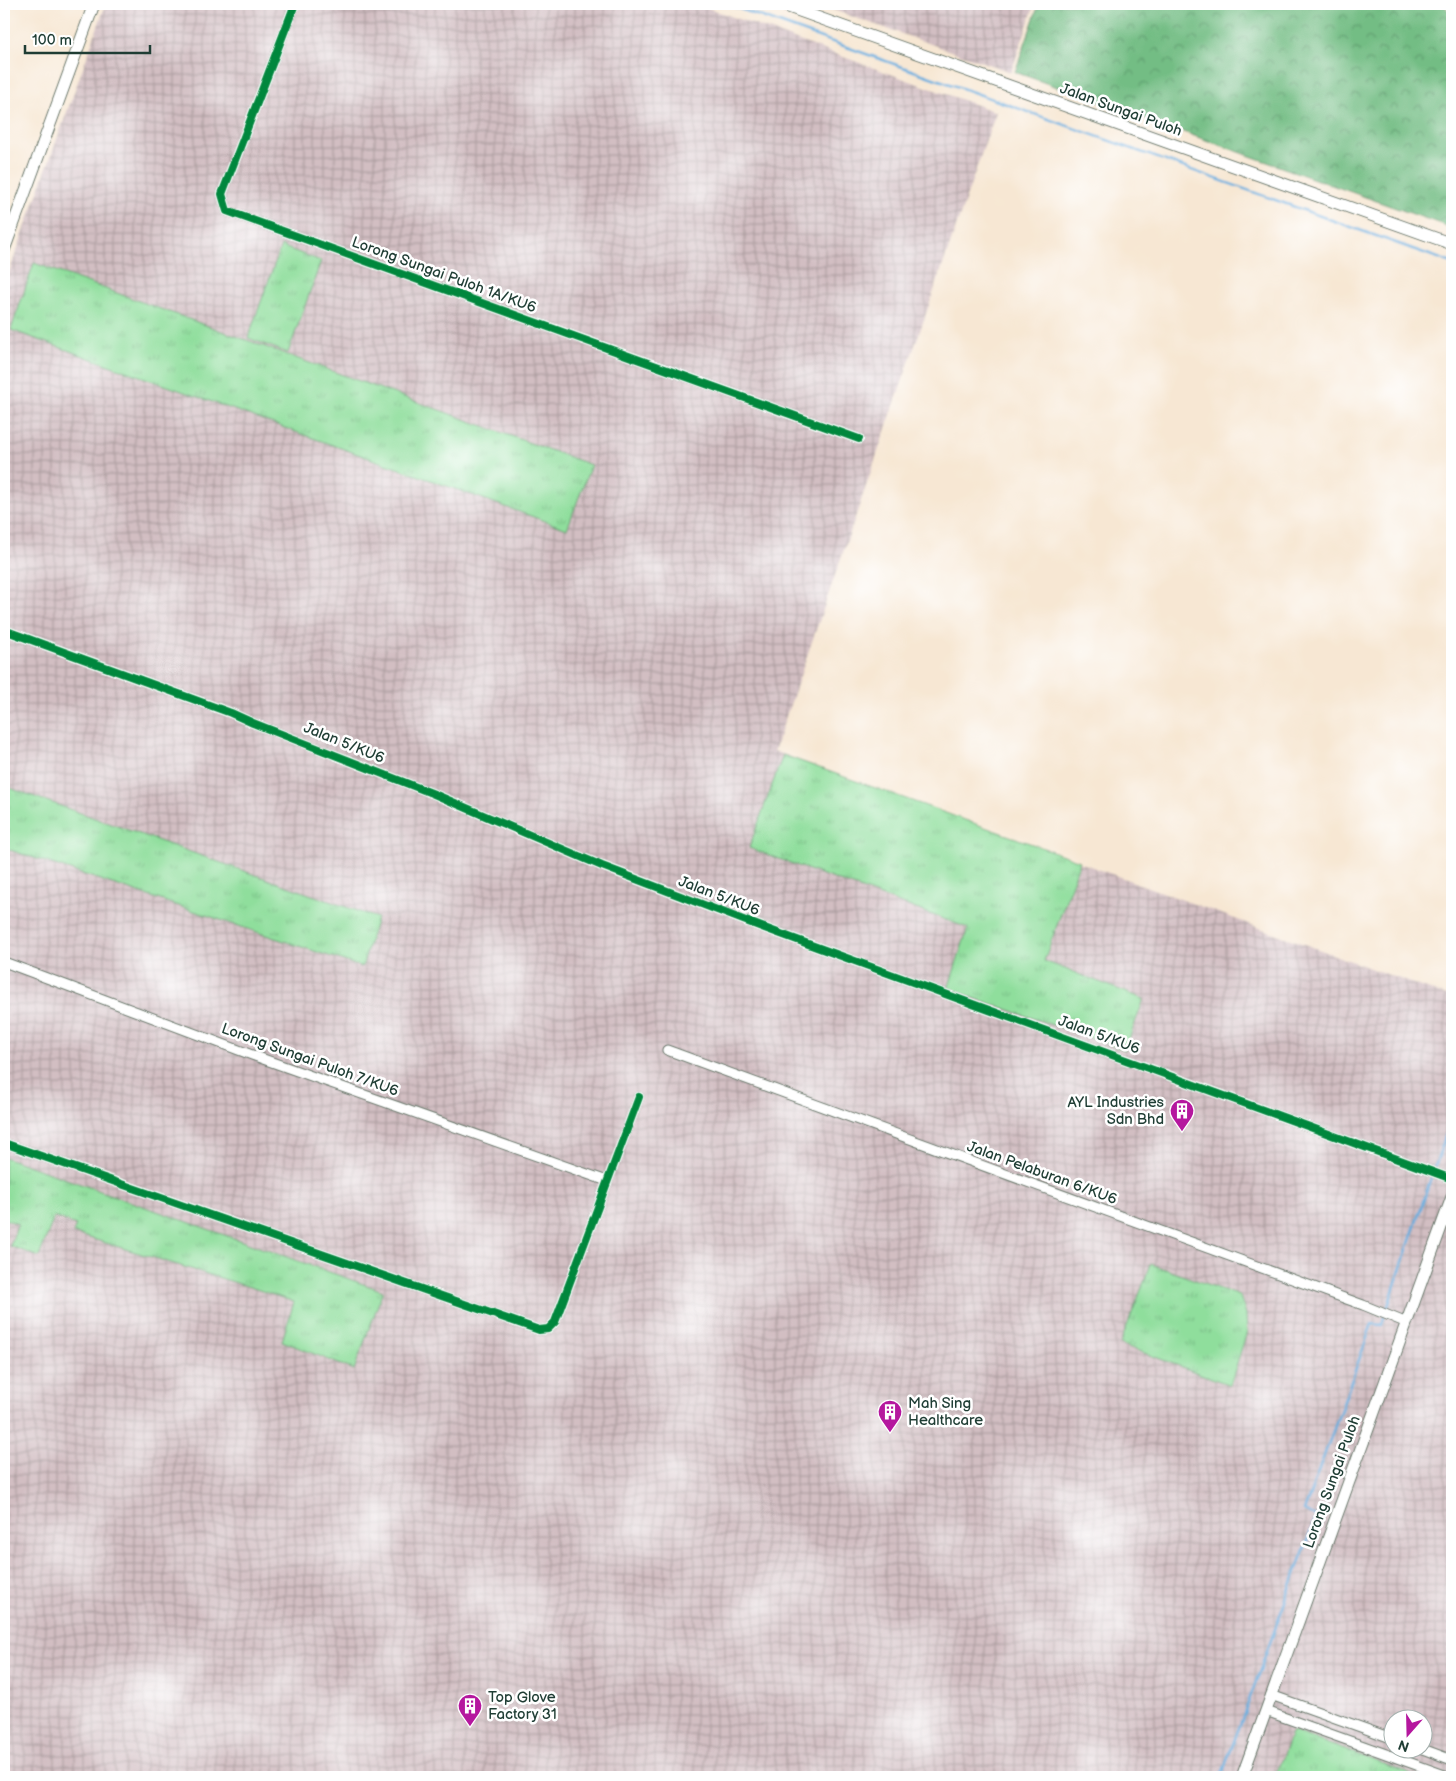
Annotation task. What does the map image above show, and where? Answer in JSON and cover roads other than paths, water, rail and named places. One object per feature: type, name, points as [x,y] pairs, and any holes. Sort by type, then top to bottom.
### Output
[{"type":"street","points":[[4,250],[94,4]]},
{"type":"street","name":"Lorong Sungai Puloh 1A/KU6","points":[[295,4],[222,194],[227,212],[860,439]]},
{"type":"street","name":"Jalan Sungai Puloh","points":[[780,4],[1452,244]]},
{"type":"street","name":"Jalan 5/KU6","points":[[4,630],[231,713],[434,794],[602,866],[768,930],[1452,1180]]},
{"type":"street","name":"Lorong Sungai Puloh 7/KU6","points":[[4,962],[252,1055],[608,1181]]},
{"type":"street","name":"Jalan Pelaburan 6/KU6","points":[[667,1050],[1376,1310],[1406,1323]]},
{"type":"street","points":[[4,1143],[539,1330],[548,1329],[555,1322],[639,1097]]},
{"type":"street","name":"Lorong Sungai Puloh","points":[[1242,1777],[1452,1197]]},
{"type":"street","points":[[1272,1695],[1384,1735]]},
{"type":"street","points":[[1266,1711],[1450,1777]]},
{"type":"street","points":[[1434,1753],[1452,1760]]},
{"type":"waterway","points":[[726,4],[1452,263]]},
{"type":"waterway","points":[[1434,1170],[1452,1117]]},
{"type":"waterway","points":[[1386,1312],[1432,1175]]},
{"type":"waterway","points":[[1221,1777],[1316,1517],[1304,1511],[1372,1324],[1382,1325],[1384,1317]]},
{"type":"place","name":"AYL Industries Sdn Bhd","points":[[1182,1132]]},
{"type":"place","name":"Mah Sing Healthcare","points":[[890,1433]]},
{"type":"place","name":"Top Glove Factory 31","points":[[470,1727]]}]
